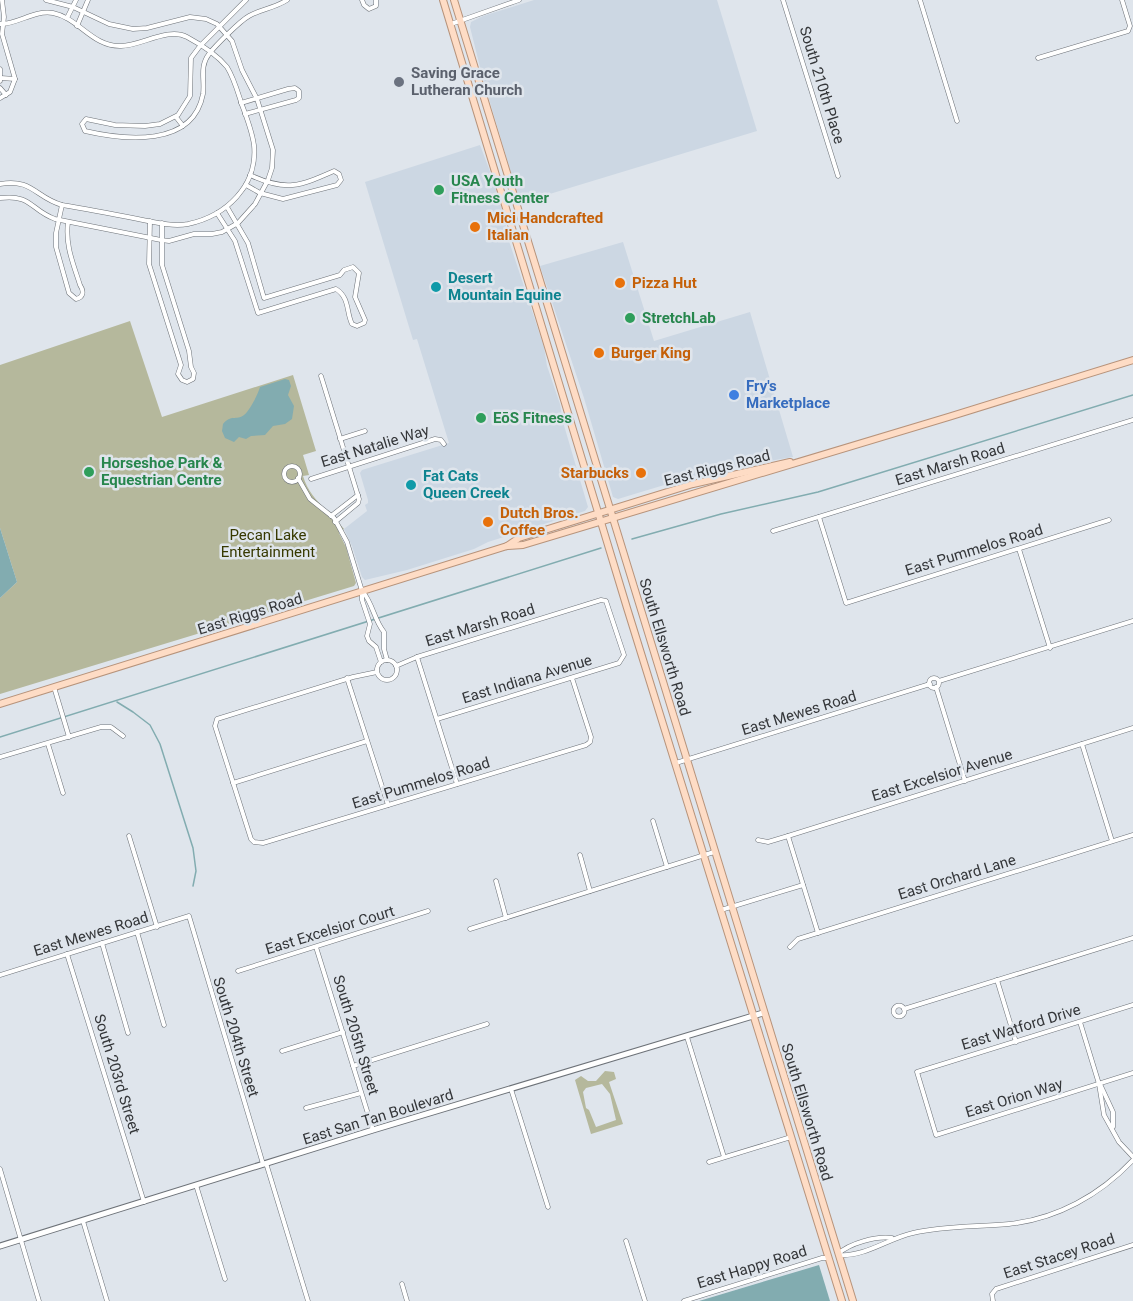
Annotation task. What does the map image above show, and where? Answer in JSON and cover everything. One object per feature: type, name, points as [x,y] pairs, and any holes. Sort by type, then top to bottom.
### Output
[{"type":"main road","name":"South Ellsworth Road","points":[[443,0],[601,522],[842,1301]]},
{"type":"main road","name":"South Ellsworth Road","points":[[454,0],[853,1301]]},
{"type":"main road","points":[[494,168],[504,164]]},
{"type":"main road","points":[[526,273],[537,270]]},
{"type":"main road","name":"East Riggs Road","points":[[0,704],[507,546],[523,545],[601,522],[1133,360]]},
{"type":"main road","name":"East Riggs Road","points":[[507,546],[519,538],[693,484],[832,453]]},
{"type":"street","points":[[0,98],[12,88],[15,79],[3,39],[2,0]]},
{"type":"street","points":[[0,198],[25,199],[48,216],[58,220],[169,241],[194,234],[212,234],[238,223],[250,211],[267,183],[272,168],[273,150],[257,99],[242,70],[232,41],[220,27],[206,19],[190,17],[147,28],[133,29],[109,24],[73,7],[46,0]]},
{"type":"street","points":[[67,19],[76,0]]},
{"type":"street","points":[[77,26],[88,0]]},
{"type":"street","points":[[246,0],[200,46],[190,62],[190,96],[183,111],[176,117],[153,125],[126,126],[103,123],[90,118],[82,124],[85,131],[116,137],[139,138],[171,132],[183,126],[195,114],[200,102],[203,90],[202,68],[207,51],[219,44],[226,34],[249,15],[276,7],[287,0]]},
{"type":"street","points":[[362,0],[369,9],[376,6],[376,0]]},
{"type":"street","points":[[450,24],[519,0]]},
{"type":"street","name":"South 210th Place","points":[[783,0],[838,176]]},
{"type":"street","points":[[920,0],[957,121]]},
{"type":"street","points":[[1038,58],[1128,30],[1130,26],[1122,0]]},
{"type":"street","points":[[0,184],[21,184],[37,190],[50,201],[62,205],[162,223],[187,224],[217,213],[237,198],[246,185],[254,160],[254,143],[228,69],[185,36],[179,34],[164,36],[127,46],[112,46],[93,38],[67,19],[53,13],[38,13],[2,24]]},
{"type":"street","points":[[0,69],[1,79],[15,79]]},
{"type":"street","points":[[0,88],[6,95]]},
{"type":"street","points":[[241,103],[292,88],[299,91],[299,98],[296,100],[245,114]]},
{"type":"street","points":[[176,117],[183,126]]},
{"type":"street","points":[[166,122],[171,132]]},
{"type":"street","points":[[246,185],[260,193],[286,199],[337,185],[341,180],[339,174],[334,171],[288,187],[267,183],[250,175]]},
{"type":"street","points":[[62,205],[58,220],[56,247],[69,293],[76,299],[83,294],[83,289],[68,247],[68,222]]},
{"type":"street","points":[[217,213],[235,241],[258,312],[336,289],[348,306],[352,324],[357,326],[364,323],[365,320],[354,293],[359,273],[353,267],[344,270],[340,275],[264,298],[248,243],[227,207]]},
{"type":"street","points":[[150,221],[150,269],[181,365],[178,374],[182,380],[187,382],[193,379],[194,373],[162,266],[162,223]]},
{"type":"street","points":[[321,376],[359,499],[358,503],[336,522]]},
{"type":"street","name":"East Marsh Road","points":[[773,531],[1133,420]]},
{"type":"street","points":[[340,439],[365,430]]},
{"type":"street","name":"East Natalie Way","points":[[310,479],[435,439],[441,440],[444,444]]},
{"type":"street","points":[[298,478],[292,482],[287,480],[285,470],[289,467],[296,468],[298,478],[310,499],[331,516],[347,542],[370,624],[369,641],[376,647],[381,662],[377,672]]},
{"type":"street","points":[[331,516],[358,495]]},
{"type":"street","points":[[345,505],[350,510]]},
{"type":"street","name":"East Pummelos Road","points":[[819,517],[846,603],[1109,520]]},
{"type":"street","points":[[1018,549],[1050,648]]},
{"type":"street","points":[[362,591],[369,599],[376,622],[384,632],[384,649],[387,660]]},
{"type":"street","name":"East Marsh Road","points":[[233,783],[215,726],[220,717],[347,678],[377,672],[381,677],[390,679],[395,676],[396,666],[417,657],[601,600],[606,601],[624,655],[623,659]]},
{"type":"street","name":"East Mewes Road","points":[[676,763],[930,684],[933,678],[939,681],[1133,621]]},
{"type":"street","points":[[417,657],[457,784]]},
{"type":"street","name":"East Indiana Avenue","points":[[437,719],[613,666],[623,659]]},
{"type":"street","points":[[381,662],[387,660],[396,666]]},
{"type":"street","points":[[347,678],[388,805]]},
{"type":"street","name":"East Pummelos Road","points":[[233,783],[251,839],[254,842],[263,843],[586,745],[590,742],[591,737],[572,678]]},
{"type":"street","points":[[939,681],[936,687],[964,781]]},
{"type":"street","points":[[930,684],[936,687]]},
{"type":"street","points":[[54,687],[69,737]]},
{"type":"street","points":[[0,758],[101,727],[111,727],[123,736]]},
{"type":"street","name":"East Excelsior Avenue","points":[[758,840],[768,842],[1133,728]]},
{"type":"street","points":[[233,783],[367,741]]},
{"type":"street","points":[[48,744],[63,793]]},
{"type":"street","points":[[1082,744],[1112,842]]},
{"type":"street","points":[[653,821],[667,867]]},
{"type":"street","name":"East Orchard Lane","points":[[790,947],[798,939],[1133,835]]},
{"type":"street","points":[[129,836],[157,927]]},
{"type":"street","points":[[788,836],[819,933]]},
{"type":"street","points":[[470,929],[714,852]]},
{"type":"street","points":[[580,855],[590,891]]},
{"type":"street","points":[[496,881],[506,918]]},
{"type":"street","points":[[721,910],[803,885]]},
{"type":"street","name":"East Excelsior Court","points":[[238,971],[428,912]]},
{"type":"street","name":"East Mewes Road","points":[[0,975],[189,916]]},
{"type":"street","name":"South 204th Street","points":[[189,916],[308,1301]]},
{"type":"street","points":[[137,933],[164,1025]]},
{"type":"street","points":[[904,1009],[1133,938]]},
{"type":"street","points":[[102,943],[128,1033]]},
{"type":"street","name":"South 205th Street","points":[[316,947],[373,1130]]},
{"type":"street","name":"South 203rd Street","points":[[67,954],[144,1202]]},
{"type":"street","points":[[997,980],[1016,1042]]},
{"type":"street","name":"East Watford Drive","points":[[936,1135],[917,1072],[1133,1005]]},
{"type":"street","name":"East San Tan Boulevard","points":[[0,1246],[373,1130],[764,1013]]},
{"type":"street","points":[[838,1254],[844,1249],[883,1237],[893,1238],[926,1230],[1010,1224],[1043,1217],[1087,1198],[1108,1183],[1133,1158],[1119,1142],[1104,1115],[1099,1084],[1080,1022]]},
{"type":"street","points":[[353,1066],[487,1024]]},
{"type":"street","points":[[282,1051],[343,1032]]},
{"type":"street","points":[[687,1037],[724,1157]]},
{"type":"street","name":"East Orion Way","points":[[936,1135],[1133,1073]]},
{"type":"street","points":[[1099,1084],[1105,1092],[1113,1113],[1113,1129]]},
{"type":"street","points":[[511,1089],[548,1207]]},
{"type":"street","points":[[306,1108],[361,1093]]},
{"type":"street","points":[[1104,1111],[1111,1109]]},
{"type":"street","points":[[709,1161],[790,1137]]},
{"type":"street","points":[[0,1169],[39,1301]]},
{"type":"street","points":[[196,1185],[225,1279]]},
{"type":"street","points":[[83,1221],[107,1301]]},
{"type":"street","points":[[626,1241],[645,1301]]},
{"type":"street","name":"East Stacey Road","points":[[993,1301],[993,1291],[1133,1245]]},
{"type":"street","name":"East Happy Road","points":[[684,1301],[828,1258]]},
{"type":"street","points":[[402,1284],[407,1301]]},
{"type":"shaded area","points":[[534,0],[717,0],[757,131],[520,203],[470,27],[471,22],[483,16]]},
{"type":"shaded area","points":[[480,145],[544,347],[547,366],[560,404],[563,422],[588,507],[585,511],[488,542],[474,549],[407,570],[365,580],[344,529],[367,511],[365,505],[368,500],[360,473],[362,470],[449,443],[417,339],[413,340],[365,182]]},
{"type":"shaded area","points":[[623,242],[654,341],[750,312],[793,457],[728,468],[618,499],[613,497],[584,398],[540,266]]},
{"type":"green space","name":"Horseshoe Park & Equestrian Centre","points":[[130,321],[162,417],[293,375],[316,451],[303,455],[309,475],[303,476],[315,499],[344,529],[339,533],[346,547],[356,583],[354,586],[0,694],[0,598],[17,582],[0,528],[0,365]]},
{"type":"green space","points":[[605,1071],[614,1072],[616,1079],[609,1082],[623,1124],[591,1134],[575,1080],[581,1076],[588,1081],[596,1081]],"holes":[[[602,1084],[610,1094],[616,1120],[596,1127],[586,1108],[583,1092],[586,1088]]]},
{"type":"water","points":[[285,379],[289,380],[291,386],[288,395],[294,406],[292,419],[285,424],[273,426],[265,435],[251,436],[246,439],[239,437],[234,442],[225,438],[222,431],[223,424],[229,419],[244,415],[249,410],[260,387]]},
{"type":"water","points":[[0,528],[17,582],[0,598]]},
{"type":"water","points":[[819,1265],[830,1301],[699,1301]]},
{"type":"waterway","points":[[632,539],[721,514],[818,492],[1133,395]]},
{"type":"waterway","points":[[0,737],[601,548]]},
{"type":"waterway","points":[[117,702],[150,725],[160,744],[193,848],[196,871],[193,886]]},
{"type":"place","name":"Saving Grace Lutheran Church","points":[[399,82]]},
{"type":"place","name":"USA Youth Fitness Center","points":[[439,190]]},
{"type":"place","name":"Mici Handcrafted Italian","points":[[475,227]]},
{"type":"place","name":"Pizza Hut","points":[[620,283]]},
{"type":"place","name":"Desert Mountain Equine","points":[[436,287]]},
{"type":"place","name":"StretchLab","points":[[630,318]]},
{"type":"place","name":"Burger King","points":[[599,353]]},
{"type":"place","name":"Fry's Marketplace","points":[[734,395]]},
{"type":"place","name":"EōS Fitness","points":[[481,418]]},
{"type":"place","name":"Horseshoe Park & Equestrian Centre","points":[[89,472]]},
{"type":"place","name":"Starbucks","points":[[641,473]]},
{"type":"place","name":"Fat Cats Queen Creek","points":[[411,485]]},
{"type":"place","name":"Dutch Bros. Coffee","points":[[488,522]]},
{"type":"park label","name":"Pecan Lake Entertainment","points":[[268,544]]}]
